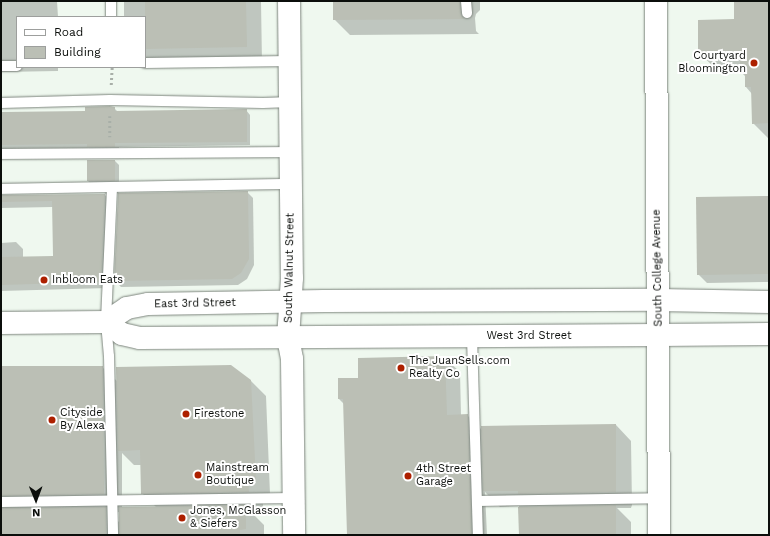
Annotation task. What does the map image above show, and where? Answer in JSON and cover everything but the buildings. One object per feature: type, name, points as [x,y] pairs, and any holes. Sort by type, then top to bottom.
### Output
[{"type":"main road","name":"South Walnut Street","points":[[288,1],[291,102],[292,278],[288,338],[292,360],[294,535]]},
{"type":"main road","name":"South College Avenue","points":[[656,1],[659,535]]},
{"type":"main road","points":[[290,303],[658,300],[769,302]]},
{"type":"main road","name":"East 3rd Street","points":[[106,322],[127,308],[141,305],[290,303]]},
{"type":"main road","points":[[1,323],[106,322],[122,334],[133,338],[288,338]]},
{"type":"main road","name":"West 3rd Street","points":[[288,338],[769,334]]},
{"type":"lane","points":[[111,1],[111,16]]},
{"type":"lane","points":[[466,1],[467,13]]},
{"type":"lane","points":[[146,63],[290,61]]},
{"type":"lane","points":[[1,66],[16,66]]},
{"type":"lane","points":[[1,102],[110,100],[256,103],[291,102]]},
{"type":"lane","points":[[1,154],[291,152]]},
{"type":"lane","points":[[1,189],[291,184]]},
{"type":"lane","points":[[112,188],[106,322],[113,535]]},
{"type":"lane","points":[[472,337],[478,535]]},
{"type":"lane","points":[[1,502],[294,498]]},
{"type":"lane","points":[[477,501],[659,498]]},
{"type":"path","points":[[110,154],[110,100],[112,68]]},
{"type":"place","name":"Courtyard Bloomington","points":[[754,63]]},
{"type":"place","name":"Inbloom Eats","points":[[44,280]]},
{"type":"place","name":"The JuanSells.com Realty Co","points":[[401,368]]},
{"type":"place","name":"Firestone","points":[[186,414]]},
{"type":"place","name":"Cityside By Alexa","points":[[52,420]]},
{"type":"place","name":"Mainstream Boutique","points":[[198,475]]},
{"type":"place","name":"4th Street Garage","points":[[408,476]]},
{"type":"place","name":"Jones, McGlasson & Siefers","points":[[182,518]]}]
